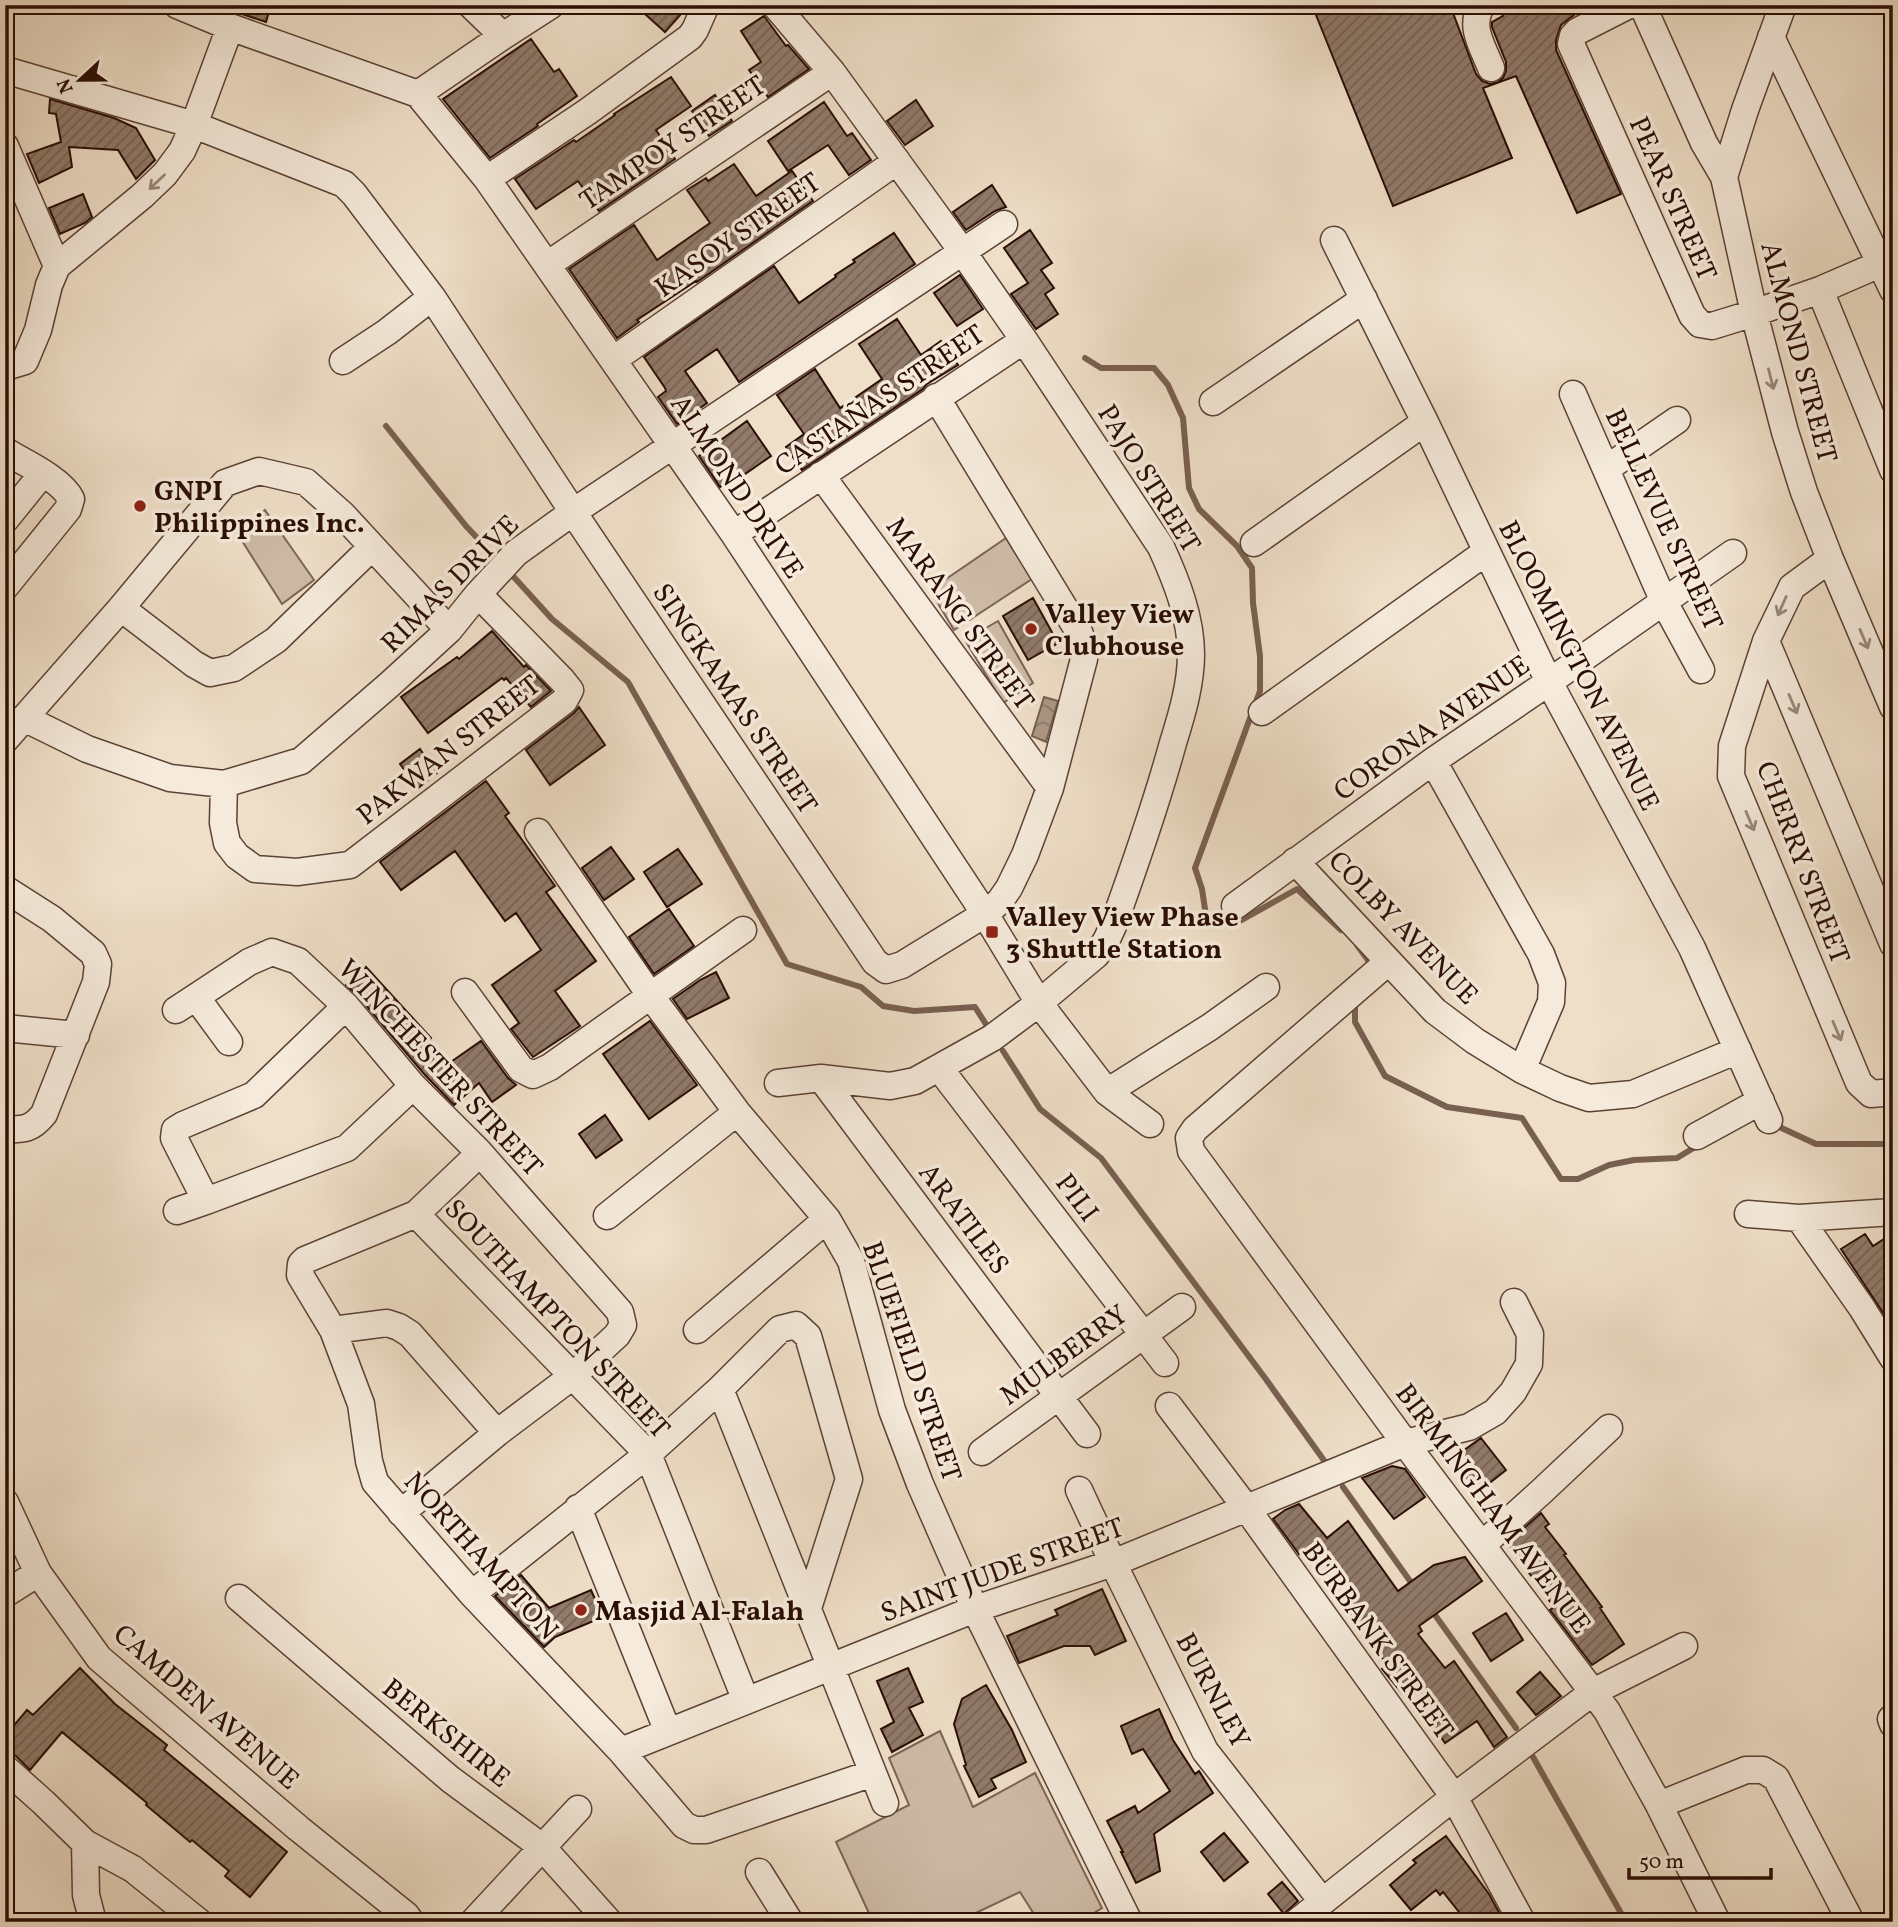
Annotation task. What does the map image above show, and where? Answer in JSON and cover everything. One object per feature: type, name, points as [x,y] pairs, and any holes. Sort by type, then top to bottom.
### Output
[{"type":"street","points":[[177,5],[230,27],[418,94],[551,5]]},
{"type":"street","points":[[471,5],[503,36]]},
{"type":"street","points":[[487,179],[587,112],[690,37],[706,5]]},
{"type":"street","name":"PAJO STREET","points":[[775,5],[832,72],[962,251],[1161,547],[1176,581],[1186,618],[1191,654],[1187,695],[1156,806],[1113,926],[1096,955],[992,1038],[915,1082],[890,1086],[821,1078],[778,1083]]},
{"type":"street","points":[[1482,5],[1476,14],[1475,28],[1491,68]]},
{"type":"street","name":"PEAR STREET","points":[[1629,5],[1578,32],[1573,36],[1571,44],[1692,315],[1700,324],[1712,326],[1755,313],[1820,290],[1880,264]]},
{"type":"street","points":[[1640,5],[1704,143],[1724,177]]},
{"type":"street","points":[[1724,177],[1783,5]]},
{"type":"street","points":[[5,367],[25,361],[38,330],[49,285],[57,266],[142,196],[165,174],[182,151],[230,27]]},
{"type":"street","points":[[1771,37],[1893,290]]},
{"type":"street","name":"SINGKAMAS STREET","points":[[5,70],[194,125],[344,184],[354,194],[432,297],[875,962],[886,970],[902,965],[985,914],[1000,901],[1009,888],[1025,855],[1050,788],[1084,659],[1084,645],[1079,632],[936,397]]},
{"type":"street","name":"TAMPOY STREET","points":[[547,265],[832,72]]},
{"type":"street","name":"ALMOND DRIVE","points":[[418,94],[487,179],[734,534],[985,914],[1039,1003],[1107,1092],[1150,1124]]},
{"type":"street","points":[[5,146],[57,266]]},
{"type":"street","name":"KASOY STREET","points":[[613,360],[897,161]]},
{"type":"street","name":"ALMOND STREET","points":[[1724,177],[1785,432],[1804,492],[1893,707]]},
{"type":"street","name":"RIMAS DRIVE","points":[[24,718],[87,749],[170,778],[224,784],[301,761],[449,630],[516,553],[672,445],[1003,224]]},
{"type":"street","name":"BLOOMINGTON AVENUE","points":[[1334,240],[1425,422],[1549,682],[1692,948],[1765,1110],[1697,1136]]},
{"type":"street","points":[[1820,290],[1893,470]]},
{"type":"street","points":[[343,361],[387,332],[432,297]]},
{"type":"street","points":[[1213,402],[1364,299]]},
{"type":"street","name":"CASTAÑAS STREET","points":[[734,534],[1024,340]]},
{"type":"street","name":"BELLEVUE STREET","points":[[1573,394],[1664,602],[1701,670]]},
{"type":"street","points":[[1606,469],[1677,420]]},
{"type":"street","points":[[1254,543],[1425,422]]},
{"type":"street","points":[[5,451],[43,473],[67,491],[71,499],[68,509],[5,587]]},
{"type":"street","points":[[5,740],[121,608],[225,483],[259,471],[306,482],[343,515],[449,630]]},
{"type":"street","points":[[5,520],[43,473]]},
{"type":"street","name":"MARANG STREET","points":[[821,475],[1050,788]]},
{"type":"street","points":[[121,608],[194,664],[210,673],[234,668],[276,640],[372,547]]},
{"type":"street","points":[[1262,712],[1486,552]]},
{"type":"street","name":"CORONA AVENUE","points":[[1235,906],[1433,761],[1733,553]]},
{"type":"street","name":"CHERRY STREET","points":[[1830,559],[1792,587],[1766,641],[1732,746],[1731,776],[1859,1083],[1871,1094],[1893,1092]]},
{"type":"street","name":"PAKWAN STREET","points":[[224,784],[223,823],[227,843],[237,856],[255,869],[298,872],[350,864],[564,701],[570,690],[478,594]]},
{"type":"street","points":[[1766,641],[1893,944]]},
{"type":"street","points":[[1433,761],[1541,954],[1552,983],[1552,1002],[1522,1070]]},
{"type":"street","name":"BLUEFIELD STREET","points":[[538,832],[650,995],[737,1112],[827,1219],[851,1261],[892,1410],[920,1484],[975,1609],[1129,1922]]},
{"type":"street","name":"COLBY AVENUE","points":[[1295,861],[1435,1011],[1475,1041],[1522,1070],[1560,1088],[1589,1098],[1633,1094],[1738,1050]]},
{"type":"street","points":[[5,889],[52,919],[93,953],[98,964],[96,982],[44,1114],[31,1127],[12,1129]]},
{"type":"street","points":[[465,992],[521,1069],[533,1075],[550,1067],[743,930]]},
{"type":"street","name":"WINCHESTER STREET","points":[[229,1042],[186,1003],[249,962],[272,952],[298,961],[346,1006],[414,1086],[480,1153],[620,1312],[623,1325],[617,1335],[573,1375]]},
{"type":"street","name":"BIRMINGHAM AVENUE","points":[[1388,962],[1195,1129],[1189,1138],[1191,1151],[1405,1443],[1607,1711],[1659,1805],[1717,1922]]},
{"type":"street","points":[[1107,1092],[1210,1027],[1266,987]]},
{"type":"street","points":[[206,1201],[174,1138],[176,1130],[254,1095],[346,1006]]},
{"type":"street","points":[[5,1028],[76,1035]]},
{"type":"street","name":"PILI","points":[[940,1069],[1165,1363]]},
{"type":"street","name":"ARATILES","points":[[821,1078],[1087,1434]]},
{"type":"street","points":[[177,1210],[347,1148],[414,1086]]},
{"type":"street","points":[[607,1216],[737,1112]]},
{"type":"street","points":[[416,1214],[480,1153]]},
{"type":"street","points":[[1748,1214],[1799,1218],[1893,1212]]},
{"type":"street","name":"NORTHAMPTON","points":[[416,1214],[301,1264],[300,1275],[333,1330],[361,1404],[374,1482],[472,1594],[621,1751],[684,1825],[694,1830],[706,1830],[873,1773]]},
{"type":"street","name":"SOUTHAMPTON STREET","points":[[416,1214],[649,1454],[746,1701]]},
{"type":"street","points":[[1799,1218],[1862,1308],[1893,1358]]},
{"type":"street","points":[[697,1329],[827,1219]]},
{"type":"street","name":"SAINT JUDE STREET","points":[[621,1751],[975,1609],[1113,1563],[1405,1443],[1469,1427],[1495,1412],[1513,1392],[1529,1364],[1530,1334],[1514,1302]]},
{"type":"street","name":"MULBERRY","points":[[982,1452],[1182,1307]]},
{"type":"street","points":[[333,1330],[387,1322],[399,1327],[410,1334],[497,1433]]},
{"type":"street","points":[[472,1594],[649,1454],[780,1329],[796,1325],[808,1336],[849,1479],[808,1608]]},
{"type":"street","points":[[401,1513],[497,1433],[573,1375]]},
{"type":"street","points":[[720,1389],[885,1803]]},
{"type":"street","name":"BURBANK STREET","points":[[1169,1406],[1247,1509],[1454,1797],[1516,1919]]},
{"type":"street","points":[[1482,1545],[1609,1428]]},
{"type":"street","name":"BURNLEY","points":[[1079,1490],[1205,1751],[1322,1901]]},
{"type":"street","name":"CAMDEN AVENUE","points":[[5,1502],[38,1573],[99,1658],[298,1828],[406,1915],[411,1922]]},
{"type":"street","points":[[578,1508],[668,1732]]},
{"type":"street","points":[[5,1594],[38,1573]]},
{"type":"street","name":"BERKSHIRE","points":[[239,1598],[450,1779],[542,1847],[609,1922]]},
{"type":"street","points":[[1297,1922],[1454,1797],[1593,1692],[1684,1646]]},
{"type":"street","points":[[5,1768],[85,1843],[133,1869],[200,1922]]},
{"type":"street","points":[[1659,1805],[1746,1770],[1763,1770],[1776,1778],[1851,1922]]},
{"type":"street","points":[[473,1922],[578,1809]]},
{"type":"street","points":[[85,1843],[86,1895],[93,1922]]},
{"type":"street","points":[[759,1872],[790,1922]]},
{"type":"shaded area","points":[[265,510],[314,580],[282,604],[237,533]]},
{"type":"shaded area","points":[[1009,536],[1032,579],[954,630],[930,590]]},
{"type":"shaded area","points":[[998,621],[1033,683],[1003,703],[965,640]]},
{"type":"shaded area","points":[[940,1731],[973,1807],[1035,1773],[1102,1908],[1079,1922],[1039,1922],[1020,1892],[957,1922],[873,1922],[836,1842],[909,1805],[889,1758]]},
{"type":"water","points":[[1044,697],[1058,701],[1046,742],[1032,736]]},
{"type":"building","points":[[226,5],[271,5],[266,22],[225,8]]},
{"type":"building","points":[[635,5],[689,5],[665,32]]},
{"type":"building","points":[[1312,5],[1450,5],[1476,74],[1482,81],[1490,84],[1503,78],[1506,71],[1506,62],[1492,27],[1492,22],[1503,16],[1501,5],[1582,5],[1561,25],[1556,50],[1621,194],[1577,213],[1516,76],[1483,88],[1512,158],[1393,206]]},
{"type":"building","points":[[764,16],[786,46],[788,45],[809,69],[768,97],[749,70],[761,62],[741,31]]},
{"type":"building","points":[[531,39],[554,72],[559,69],[577,96],[490,158],[443,99]]},
{"type":"building","points":[[671,77],[691,106],[656,130],[675,159],[599,211],[578,181],[536,209],[515,179],[574,140],[576,142]]},
{"type":"building","points":[[715,95],[732,121],[709,136],[692,111]]},
{"type":"building","points":[[50,99],[114,118],[136,128],[155,160],[136,179],[118,150],[69,147],[72,167],[39,183],[27,154],[61,142],[56,114],[49,113]]},
{"type":"building","points":[[916,100],[933,126],[905,145],[887,121]]},
{"type":"building","points":[[824,102],[847,136],[852,133],[871,160],[849,175],[828,145],[788,171],[768,141]]},
{"type":"building","points":[[734,164],[756,196],[792,171],[813,201],[697,282],[637,320],[639,322],[617,338],[569,269],[634,225],[657,260],[710,223],[687,190],[706,178],[708,181]]},
{"type":"building","points":[[992,185],[1006,207],[966,230],[953,212]]},
{"type":"building","points":[[83,194],[92,217],[60,234],[49,208]]},
{"type":"building","points":[[1030,230],[1052,263],[1041,270],[1054,288],[1045,294],[1058,314],[1036,329],[1011,294],[1028,283],[1004,248]]},
{"type":"building","points":[[894,233],[915,264],[739,382],[717,349],[685,371],[707,403],[677,424],[658,397],[666,391],[665,388],[644,357],[774,266],[799,303],[855,262],[853,260]]},
{"type":"building","points":[[960,275],[983,309],[957,326],[934,293]]},
{"type":"building","points":[[897,319],[921,355],[941,341],[958,365],[802,470],[786,447],[804,434],[777,395],[815,369],[840,408],[882,379],[859,344]]},
{"type":"building","points":[[747,421],[771,456],[735,481],[733,478],[720,487],[699,456]]},
{"type":"building","name":"Valley View Clubhouse","points":[[1033,598],[1058,643],[1028,660],[1003,616]]},
{"type":"building","points":[[492,631],[524,667],[526,665],[551,691],[531,707],[506,678],[502,678],[428,733],[401,697],[457,657],[459,659]]},
{"type":"building","points":[[579,707],[605,745],[550,785],[526,750]]},
{"type":"building","points":[[420,749],[437,773],[418,788],[400,764]]},
{"type":"building","points":[[486,781],[509,813],[505,816],[555,886],[546,892],[596,961],[555,991],[580,1026],[533,1057],[511,1029],[519,1023],[492,985],[541,950],[516,913],[505,921],[455,851],[401,890],[380,862]]},
{"type":"building","points":[[611,847],[634,879],[604,900],[582,868]]},
{"type":"building","points":[[678,849],[702,884],[667,907],[644,872]]},
{"type":"building","points":[[669,909],[694,946],[654,974],[629,937]]},
{"type":"building","points":[[366,967],[431,1038],[428,1041],[448,1064],[481,1041],[516,1085],[492,1102],[479,1083],[454,1105],[346,985]]},
{"type":"building","points":[[716,972],[729,998],[687,1019],[673,999]]},
{"type":"building","points":[[650,1021],[697,1085],[649,1119],[603,1054]]},
{"type":"building","points":[[605,1115],[622,1140],[596,1158],[579,1134]]},
{"type":"building","points":[[1893,1233],[1893,1328],[1841,1249],[1865,1234],[1873,1246]]},
{"type":"building","points":[[1481,1438],[1506,1470],[1478,1492],[1452,1459]]},
{"type":"building","points":[[1392,1466],[1405,1469],[1425,1497],[1394,1519],[1362,1478]]},
{"type":"building","points":[[1299,1504],[1327,1538],[1348,1521],[1398,1591],[1434,1565],[1465,1557],[1482,1581],[1419,1626],[1422,1631],[1418,1634],[1445,1668],[1454,1661],[1507,1737],[1494,1747],[1477,1721],[1445,1743],[1433,1725],[1442,1719],[1414,1683],[1402,1693],[1382,1669],[1387,1665],[1346,1606],[1356,1598],[1334,1569],[1332,1571],[1312,1544],[1299,1554],[1273,1519]]},
{"type":"building","points":[[1541,1513],[1549,1524],[1545,1527],[1602,1607],[1600,1608],[1624,1644],[1592,1665],[1550,1610],[1554,1607],[1507,1543]]},
{"type":"building","points":[[521,1575],[549,1608],[591,1590],[603,1617],[555,1637],[544,1647],[495,1596]]},
{"type":"building","points":[[1102,1589],[1126,1641],[1095,1655],[1090,1646],[1064,1646],[1019,1663],[1007,1636],[1058,1615],[1055,1610]]},
{"type":"building","points":[[1506,1613],[1523,1640],[1491,1661],[1473,1633]]},
{"type":"building","points":[[80,1668],[115,1704],[167,1745],[164,1750],[287,1852],[250,1897],[225,1876],[229,1871],[192,1840],[190,1842],[62,1732],[30,1770],[16,1756],[5,1752],[5,1736],[27,1710],[33,1715]]},
{"type":"building","points":[[908,1668],[923,1702],[909,1708],[923,1735],[892,1752],[881,1729],[894,1722],[877,1681]]},
{"type":"building","points":[[1540,1672],[1561,1696],[1536,1715],[1517,1692]]},
{"type":"building","points":[[986,1685],[1012,1730],[1026,1762],[991,1779],[996,1788],[979,1797],[964,1766],[966,1765],[954,1724],[962,1699]]},
{"type":"building","points":[[1159,1709],[1173,1740],[1195,1774],[1199,1771],[1213,1793],[1154,1834],[1160,1871],[1136,1883],[1107,1821],[1135,1806],[1138,1813],[1170,1791],[1143,1749],[1132,1754],[1121,1726]]},
{"type":"building","points":[[1224,1833],[1248,1862],[1224,1881],[1201,1852]]},
{"type":"building","points":[[1446,1836],[1489,1894],[1502,1918],[1498,1922],[1467,1922],[1443,1892],[1440,1895],[1436,1890],[1411,1910],[1390,1885],[1416,1863],[1413,1860]]},
{"type":"building","points":[[1282,1882],[1298,1901],[1284,1914],[1268,1894]]},
{"type":"waterway","points":[[1085,358],[1101,368],[1154,368],[1168,385],[1183,418],[1189,488],[1199,509],[1237,546],[1252,568],[1253,603],[1260,656],[1260,691],[1195,868],[1202,889],[1206,916],[1231,926],[1297,889],[1341,930]]},
{"type":"waterway","points":[[386,426],[466,526],[496,558]]},
{"type":"waterway","points":[[512,575],[552,619],[628,682],[787,964],[861,987],[883,1006],[914,1011],[975,1007],[989,1029]]},
{"type":"waterway","points":[[1357,945],[1373,967]]},
{"type":"waterway","points":[[1357,1003],[1355,1022],[1385,1076],[1447,1107],[1522,1118],[1561,1179],[1578,1179],[1609,1165],[1634,1160],[1677,1158],[1700,1144]]},
{"type":"waterway","points":[[1003,1051],[1040,1109],[1101,1158],[1328,1466]]},
{"type":"waterway","points":[[1773,1124],[1816,1144],[1893,1144]]},
{"type":"waterway","points":[[1343,1487],[1415,1588]]},
{"type":"waterway","points":[[1430,1608],[1516,1728]]},
{"type":"waterway","points":[[1533,1757],[1626,1922]]},
{"type":"place","name":"GNPI Philippines Inc.","points":[[140,506]]},
{"type":"place","name":"Valley View Clubhouse","points":[[1031,629]]},
{"type":"place","name":"Valley View Phase 3 Shuttle Station","points":[[992,932]]},
{"type":"place","name":"Masjid Al-Falah","points":[[581,1610]]}]
